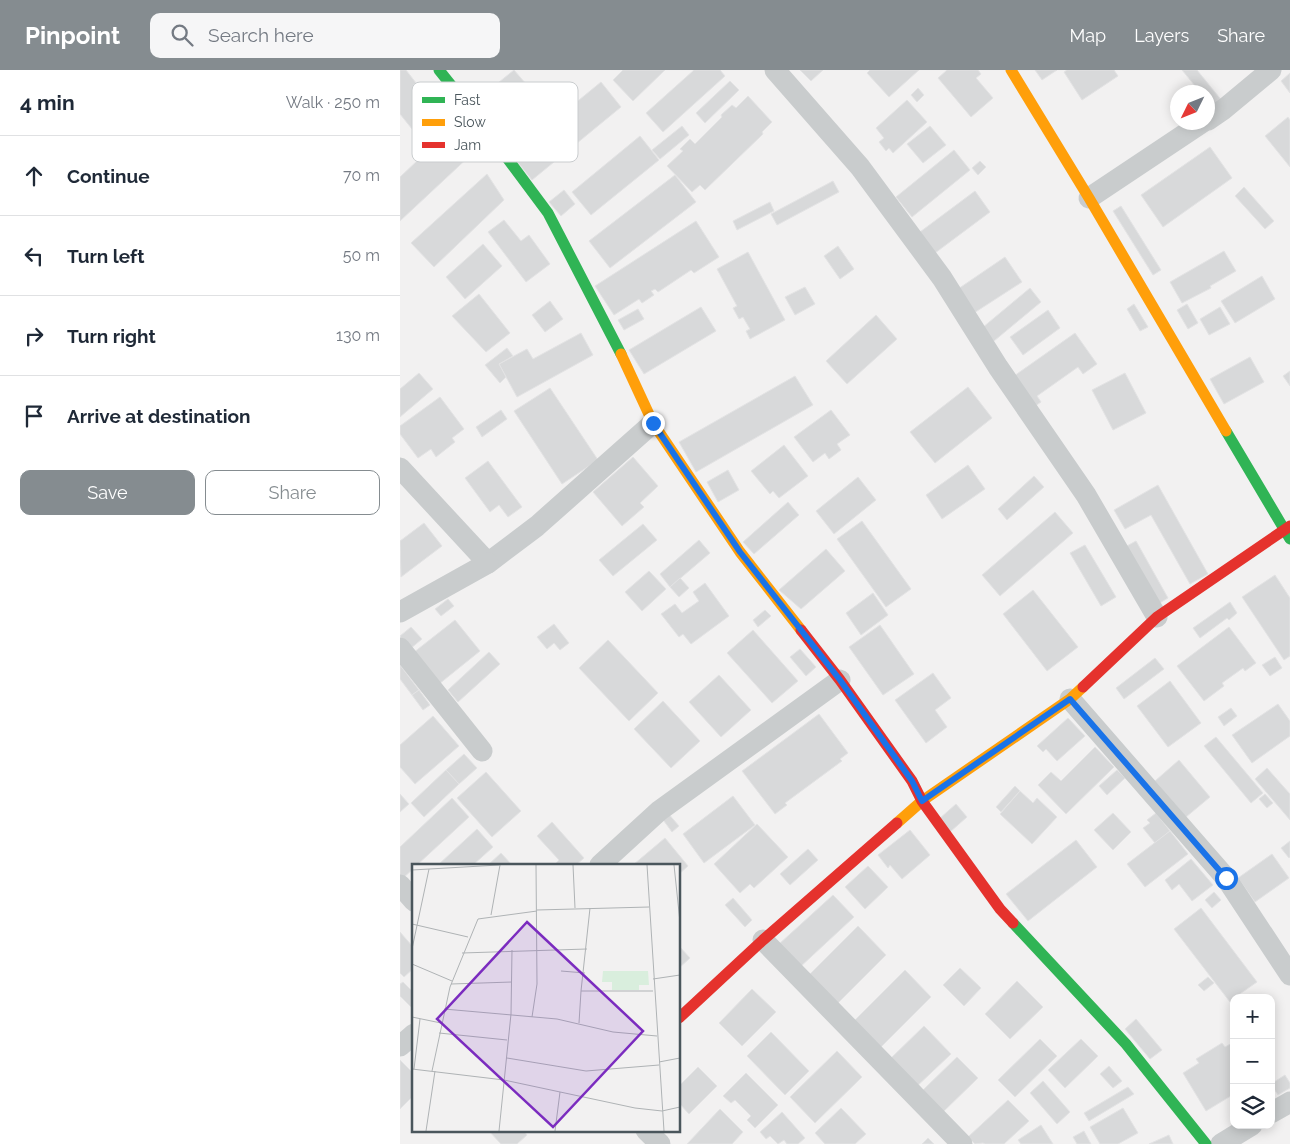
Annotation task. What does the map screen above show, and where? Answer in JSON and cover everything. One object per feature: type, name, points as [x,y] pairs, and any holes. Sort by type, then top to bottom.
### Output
[{"type":"street","points":[[439,70],[449,82]]},
{"type":"street","points":[[775,70],[860,168],[942,278],[998,367],[1086,495],[1157,617]]},
{"type":"street","points":[[680,1017],[763,940],[922,801],[1070,699],[1157,617],[1288,532],[1011,70]]},
{"type":"street","points":[[1215,115],[1272,70]]},
{"type":"street","points":[[1089,198],[1191,130]]},
{"type":"street","points":[[511,162],[548,213],[611,333],[653,423],[740,552],[840,680],[912,781],[922,801],[1000,910],[1126,1044],[1206,1144]]},
{"type":"street","points":[[400,612],[488,562],[537,526],[653,423]]},
{"type":"street","points":[[400,468],[488,562]]},
{"type":"street","points":[[400,648],[482,751]]},
{"type":"street","points":[[601,864],[659,811],[840,680]]},
{"type":"street","points":[[1070,699],[1226,878],[1290,975]]},
{"type":"street","points":[[400,885],[412,899]]},
{"type":"street","points":[[763,940],[962,1144]]},
{"type":"street","points":[[400,1046],[412,1036]]},
{"type":"street","points":[[1275,1111],[1290,1102]]},
{"type":"street","points":[[1221,1144],[1245,1129]]},
{"type":"street","points":[[648,1132],[660,1144]]},
{"type":"building","points":[[400,70],[406,70],[415,82],[412,82],[412,129],[400,114]]},
{"type":"building","points":[[514,70],[524,82],[499,82]]},
{"type":"building","points":[[623,70],[665,70],[633,101],[613,80]]},
{"type":"building","points":[[694,70],[720,70],[725,76],[663,132],[646,113]]},
{"type":"building","points":[[800,70],[823,70],[811,81]]},
{"type":"building","points":[[870,70],[919,70],[889,97],[867,73]]},
{"type":"building","points":[[947,70],[978,70],[981,74],[976,78],[993,98],[971,117],[938,78]]},
{"type":"building","points":[[1035,70],[1057,70],[1042,80]]},
{"type":"building","points":[[1067,70],[1114,70],[1118,76],[1082,100],[1064,72]]},
{"type":"building","points":[[1182,70],[1197,70],[1209,85],[1194,85]]},
{"type":"building","points":[[1290,73],[1290,93],[1281,81]]},
{"type":"building","points":[[730,81],[739,90],[705,123],[696,113]]},
{"type":"building","points":[[601,82],[621,107],[578,142],[578,101]]},
{"type":"building","points":[[918,88],[924,95],[917,102],[911,95]]},
{"type":"building","points":[[1215,92],[1223,102],[1215,108]]},
{"type":"building","points":[[748,96],[772,122],[762,132],[763,134],[705,190],[700,185],[692,192],[667,166],[683,151],[680,149],[690,139],[695,144],[732,105],[736,108]]},
{"type":"building","points":[[907,100],[927,122],[893,153],[889,148],[886,151],[879,142],[884,138],[876,128]]},
{"type":"building","points":[[1288,117],[1290,120],[1290,167],[1265,136]]},
{"type":"building","points":[[682,126],[689,135],[660,159],[652,150]]},
{"type":"building","points":[[930,126],[946,145],[923,163],[907,144]]},
{"type":"building","points":[[640,136],[659,160],[591,215],[572,192]]},
{"type":"building","points":[[1210,147],[1232,178],[1163,227],[1141,195]]},
{"type":"building","points":[[954,150],[970,170],[912,217],[896,197]]},
{"type":"building","points":[[980,161],[986,167],[978,175],[972,168]]},
{"type":"building","points":[[416,162],[463,162],[400,221],[400,177]]},
{"type":"building","points":[[518,162],[554,162],[532,180]]},
{"type":"building","points":[[487,174],[504,200],[434,267],[411,243]]},
{"type":"building","points":[[675,175],[696,202],[610,268],[589,241]]},
{"type":"building","points":[[833,181],[839,192],[777,225],[771,214]]},
{"type":"building","points":[[1244,187],[1274,221],[1265,229],[1235,196]]},
{"type":"building","points":[[564,190],[575,204],[561,216],[549,202]]},
{"type":"building","points":[[975,191],[990,212],[935,253],[920,232]]},
{"type":"building","points":[[770,202],[774,211],[737,230],[733,221]]},
{"type":"building","points":[[1121,206],[1161,270],[1153,275],[1113,211]]},
{"type":"building","points":[[504,220],[521,241],[529,235],[550,264],[526,282],[488,232]]},
{"type":"building","points":[[696,221],[719,257],[694,273],[691,270],[658,292],[655,289],[651,291],[654,295],[642,303],[639,299],[614,315],[595,286]]},
{"type":"building","points":[[483,244],[502,266],[465,299],[446,277]]},
{"type":"building","points":[[838,246],[854,269],[840,279],[824,256]]},
{"type":"building","points":[[1224,251],[1236,271],[1210,286],[1211,288],[1182,303],[1170,282]]},
{"type":"building","points":[[748,252],[785,320],[750,339],[746,331],[750,329],[743,317],[739,319],[733,308],[737,306],[717,269]]},
{"type":"building","points":[[1005,257],[1022,282],[974,313],[958,289]]},
{"type":"building","points":[[1262,276],[1275,299],[1235,323],[1221,301]]},
{"type":"building","points":[[805,287],[815,304],[795,315],[785,297]]},
{"type":"building","points":[[1030,288],[1041,302],[994,341],[982,328]]},
{"type":"building","points":[[479,294],[510,333],[486,352],[452,316]]},
{"type":"building","points":[[550,301],[563,319],[545,332],[532,315]]},
{"type":"building","points":[[1134,304],[1148,327],[1140,331],[1127,309]]},
{"type":"building","points":[[1187,304],[1198,323],[1188,329],[1177,310]]},
{"type":"building","points":[[701,307],[716,331],[644,374],[629,350]]},
{"type":"building","points":[[1220,307],[1230,324],[1209,335],[1200,319]]},
{"type":"building","points":[[638,309],[644,319],[624,330],[618,320]]},
{"type":"building","points":[[1048,310],[1060,328],[1023,355],[1010,337]]},
{"type":"building","points":[[876,315],[897,339],[847,384],[826,361]]},
{"type":"building","points":[[581,333],[593,355],[517,397],[499,364],[527,349],[533,359]]},
{"type":"building","points":[[1075,333],[1097,364],[1083,374],[1078,367],[1037,396],[1041,402],[1035,406],[1014,376]]},
{"type":"building","points":[[507,348],[513,356],[499,364],[506,377],[500,383],[485,365]]},
{"type":"building","points":[[1250,357],[1264,382],[1224,404],[1210,379]]},
{"type":"building","points":[[1290,371],[1290,386],[1283,376]]},
{"type":"building","points":[[419,373],[433,389],[400,417],[400,389]]},
{"type":"building","points":[[1125,373],[1146,413],[1113,430],[1092,390]]},
{"type":"building","points":[[795,376],[813,405],[696,472],[679,442]]},
{"type":"building","points":[[968,387],[992,418],[935,463],[910,432]]},
{"type":"building","points":[[550,388],[598,460],[562,484],[514,411]]},
{"type":"building","points":[[440,397],[464,429],[452,438],[455,442],[436,457],[431,449],[418,458],[400,434],[400,426]]},
{"type":"building","points":[[501,410],[507,419],[482,437],[476,427]]},
{"type":"building","points":[[831,410],[850,435],[837,444],[841,450],[829,459],[825,453],[813,462],[794,437]]},
{"type":"building","points":[[784,445],[808,476],[779,498],[773,491],[770,494],[751,471]]},
{"type":"building","points":[[633,457],[658,486],[640,503],[644,507],[622,526],[593,492]]},
{"type":"building","points":[[488,461],[522,507],[508,517],[499,505],[490,512],[465,478]]},
{"type":"building","points":[[968,465],[985,489],[942,519],[926,495]]},
{"type":"building","points":[[728,470],[739,490],[718,502],[707,482]]},
{"type":"building","points":[[1034,476],[1044,487],[1007,520],[998,509]]},
{"type":"building","points":[[858,477],[876,500],[834,534],[816,511]]},
{"type":"building","points":[[1158,485],[1208,574],[1190,584],[1151,515],[1125,529],[1114,510]]},
{"type":"building","points":[[788,502],[799,515],[754,554],[743,542]]},
{"type":"building","points":[[1055,512],[1073,533],[1000,596],[982,575]]},
{"type":"building","points":[[862,521],[911,589],[886,607],[837,539]]},
{"type":"building","points":[[424,523],[442,546],[401,577],[400,541]]},
{"type":"building","points":[[643,524],[657,540],[613,576],[599,560]]},
{"type":"building","points":[[699,540],[710,553],[670,587],[660,574]]},
{"type":"building","points":[[1136,541],[1168,598],[1158,604],[1125,547]]},
{"type":"building","points":[[1085,545],[1116,597],[1101,606],[1070,553]]},
{"type":"building","points":[[826,549],[845,571],[801,609],[779,590]]},
{"type":"building","points":[[649,571],[666,589],[642,611],[625,592]]},
{"type":"building","points":[[1275,575],[1290,598],[1290,656],[1284,660],[1242,597]]},
{"type":"building","points":[[680,578],[689,588],[679,597],[670,587]]},
{"type":"building","points":[[705,583],[729,616],[691,644],[683,634],[679,637],[661,614],[675,604],[682,613],[699,601],[693,592]]},
{"type":"building","points":[[1033,590],[1078,647],[1047,671],[1003,614]]},
{"type":"building","points":[[873,593],[888,615],[861,635],[846,613]]},
{"type":"building","points":[[448,599],[454,606],[441,616],[435,609]]},
{"type":"building","points":[[1230,602],[1237,613],[1200,638],[1193,628]]},
{"type":"building","points":[[765,610],[771,616],[758,627],[753,620]]},
{"type":"building","points":[[455,620],[480,651],[439,684],[413,653]]},
{"type":"building","points":[[554,624],[569,643],[560,650],[554,643],[547,649],[537,637]]},
{"type":"building","points":[[880,625],[914,674],[883,695],[849,647]]},
{"type":"building","points":[[411,627],[422,639],[410,649],[400,636]]},
{"type":"building","points":[[1229,627],[1256,663],[1245,671],[1243,668],[1222,683],[1224,686],[1204,701],[1177,666]]},
{"type":"building","points":[[753,630],[798,681],[772,703],[727,653]]},
{"type":"building","points":[[608,640],[658,693],[629,721],[579,668]]},
{"type":"building","points":[[800,649],[816,667],[806,676],[790,657]]},
{"type":"building","points":[[489,652],[500,664],[458,702],[448,690]]},
{"type":"building","points":[[1275,657],[1282,668],[1270,676],[1262,665]]},
{"type":"building","points":[[1155,658],[1164,669],[1124,699],[1116,688]]},
{"type":"building","points":[[400,665],[419,690],[412,695],[400,679]]},
{"type":"building","points":[[933,673],[951,698],[935,710],[947,727],[926,743],[895,700]]},
{"type":"building","points":[[719,675],[751,710],[721,737],[689,702]]},
{"type":"building","points":[[1170,681],[1201,723],[1168,747],[1137,706]]},
{"type":"building","points":[[419,690],[430,705],[423,710],[412,695]]},
{"type":"building","points":[[663,701],[700,741],[671,768],[634,729]]},
{"type":"building","points":[[1278,704],[1290,721],[1290,736],[1252,763],[1232,735]]},
{"type":"building","points":[[1231,708],[1237,716],[1224,726],[1218,717]]},
{"type":"building","points":[[819,714],[848,753],[840,759],[842,761],[785,803],[787,805],[775,814],[742,771]]},
{"type":"building","points":[[433,716],[459,746],[415,784],[400,767],[400,745]]},
{"type":"building","points":[[1068,718],[1085,736],[1057,761],[1046,749],[1043,752],[1037,746]]},
{"type":"building","points":[[1216,737],[1263,793],[1251,803],[1204,746]]},
{"type":"building","points":[[1095,747],[1114,767],[1066,814],[1038,785],[1051,772],[1061,781]]},
{"type":"building","points":[[464,754],[477,768],[459,784],[446,770]]},
{"type":"building","points":[[1179,760],[1210,797],[1186,817],[1155,781]]},
{"type":"building","points":[[1267,768],[1290,794],[1290,820],[1255,779]]},
{"type":"building","points":[[446,770],[459,784],[424,817],[411,803]]},
{"type":"building","points":[[1117,770],[1125,778],[1107,795],[1099,786]]},
{"type":"building","points":[[486,772],[521,811],[492,837],[457,798]]},
{"type":"building","points":[[1015,786],[1020,791],[1001,812],[996,807]]},
{"type":"building","points":[[1020,791],[1033,803],[1037,798],[1057,817],[1032,844],[1000,814]]},
{"type":"building","points":[[400,794],[409,804],[400,812]]},
{"type":"building","points":[[1265,794],[1273,803],[1267,808],[1259,799]]},
{"type":"building","points":[[733,796],[755,825],[704,863],[683,834]]},
{"type":"building","points":[[452,798],[469,817],[418,864],[412,864],[412,870],[401,880],[400,847]]},
{"type":"building","points":[[956,804],[967,817],[950,832],[939,819]]},
{"type":"building","points":[[667,812],[679,826],[672,832],[661,817]]},
{"type":"building","points":[[1113,813],[1131,832],[1113,850],[1094,830]]},
{"type":"building","points":[[1156,813],[1170,831],[1155,843],[1143,828],[1150,823],[1147,820]]},
{"type":"building","points":[[552,822],[584,858],[577,864],[555,864],[559,860],[537,836]]},
{"type":"building","points":[[757,824],[788,857],[754,888],[750,884],[740,893],[714,864]]},
{"type":"building","points":[[477,829],[493,847],[474,864],[439,864]]},
{"type":"building","points":[[910,830],[930,855],[902,879],[890,865],[888,868],[878,855]]},
{"type":"building","points":[[1170,831],[1188,854],[1145,887],[1127,864]]},
{"type":"building","points":[[665,838],[688,866],[680,873],[680,864],[634,864]]},
{"type":"building","points":[[1076,840],[1097,867],[1028,921],[1006,894]]},
{"type":"building","points":[[1290,841],[1290,857],[1289,858],[1281,848]]},
{"type":"building","points":[[808,849],[818,860],[790,885],[780,874]]},
{"type":"building","points":[[501,853],[511,864],[489,864]]},
{"type":"building","points":[[1272,854],[1289,878],[1255,902],[1238,878]]},
{"type":"building","points":[[1191,859],[1213,885],[1192,901],[1179,884],[1172,890],[1165,880]]},
{"type":"building","points":[[868,866],[888,887],[865,909],[845,887]]},
{"type":"building","points":[[1214,892],[1221,900],[1212,908],[1205,900]]},
{"type":"building","points":[[833,895],[854,917],[799,968],[778,945]]},
{"type":"building","points":[[733,898],[752,920],[745,927],[725,905]]},
{"type":"building","points":[[1201,908],[1257,982],[1240,994],[1230,994],[1230,1002],[1174,929]]},
{"type":"building","points":[[858,926],[886,955],[837,1004],[809,975]]},
{"type":"building","points":[[400,932],[412,946],[412,970],[404,977],[400,973]]},
{"type":"building","points":[[680,947],[690,958],[680,967]]},
{"type":"building","points":[[960,968],[981,988],[964,1006],[943,985]]},
{"type":"building","points":[[905,970],[931,997],[879,1049],[853,1022]]},
{"type":"building","points":[[1208,977],[1214,983],[1204,991],[1198,985]]},
{"type":"building","points":[[1017,981],[1043,1007],[1010,1039],[985,1014]]},
{"type":"building","points":[[403,982],[412,991],[412,1008],[400,996],[400,984]]},
{"type":"building","points":[[752,989],[776,1012],[742,1046],[719,1023]]},
{"type":"building","points":[[1136,1019],[1162,1050],[1150,1059],[1125,1029]]},
{"type":"building","points":[[924,1026],[951,1054],[914,1089],[888,1061]]},
{"type":"building","points":[[771,1032],[809,1071],[785,1095],[747,1056]]},
{"type":"building","points":[[1040,1039],[1057,1056],[1015,1097],[998,1080]]},
{"type":"building","points":[[1081,1039],[1098,1056],[1065,1088],[1048,1070]]},
{"type":"building","points":[[1222,1043],[1225,1047],[1230,1044],[1230,1096],[1206,1111],[1183,1073],[1199,1063],[1196,1059]]},
{"type":"building","points":[[837,1051],[862,1077],[815,1123],[790,1097]]},
{"type":"building","points":[[957,1057],[978,1078],[943,1112],[922,1091]]},
{"type":"building","points":[[400,1060],[412,1072],[412,1097],[400,1109]]},
{"type":"building","points":[[1109,1066],[1122,1081],[1113,1088],[1100,1074]]},
{"type":"building","points":[[698,1067],[717,1086],[689,1114],[680,1104],[680,1085]]},
{"type":"building","points":[[746,1073],[778,1105],[755,1128],[747,1120],[751,1116],[735,1100],[731,1103],[723,1096]]},
{"type":"building","points":[[1285,1075],[1290,1083],[1290,1088],[1278,1095],[1275,1090],[1275,1081]]},
{"type":"building","points":[[1043,1081],[1070,1112],[1057,1124],[1030,1093]]},
{"type":"building","points":[[1128,1087],[1134,1094],[1089,1121],[1084,1113]]},
{"type":"building","points":[[1008,1100],[1029,1121],[1004,1144],[975,1144],[968,1137]]},
{"type":"building","points":[[841,1108],[866,1134],[855,1144],[825,1144],[815,1133]]},
{"type":"building","points":[[1123,1108],[1138,1133],[1118,1144],[1100,1144],[1090,1127]]},
{"type":"building","points":[[720,1109],[743,1132],[732,1144],[687,1144]]},
{"type":"building","points":[[782,1112],[805,1138],[798,1144],[787,1144],[784,1140],[778,1144],[770,1136],[766,1139],[760,1132]]},
{"type":"building","points":[[1041,1125],[1053,1144],[1021,1144],[1018,1140]]},
{"type":"building","points":[[1084,1131],[1091,1144],[1077,1144],[1073,1137]]},
{"type":"building","points":[[490,1132],[525,1132],[527,1135],[517,1144],[501,1144]]},
{"type":"building","points":[[1169,1135],[1173,1144],[1149,1144]]},
{"type":"building","points":[[928,1138],[934,1144],[922,1144]]},
{"type":"traffic: fast","points":[[439,70],[449,82]]},
{"type":"traffic: fast","points":[[510,162],[548,213],[621,354]]},
{"type":"traffic: fast","points":[[1226,431],[1290,539]]},
{"type":"traffic: fast","points":[[1013,923],[1126,1044],[1206,1144]]},
{"type":"traffic: slow","points":[[1011,70],[1089,198],[1226,431]]},
{"type":"traffic: slow","points":[[621,354],[653,423],[740,552],[801,630]]},
{"type":"traffic: slow","points":[[897,823],[922,801],[1070,699],[1083,687]]},
{"type":"traffic: jam","points":[[1083,687],[1157,617],[1290,526]]},
{"type":"traffic: jam","points":[[801,630],[840,680],[912,781],[922,801],[1000,909],[1013,923]]},
{"type":"traffic: jam","points":[[680,1017],[763,940],[897,823]]},
{"type":"route","points":[[653,423],[740,552],[840,680],[912,781],[922,801],[1070,699],[1226,878]]}]
